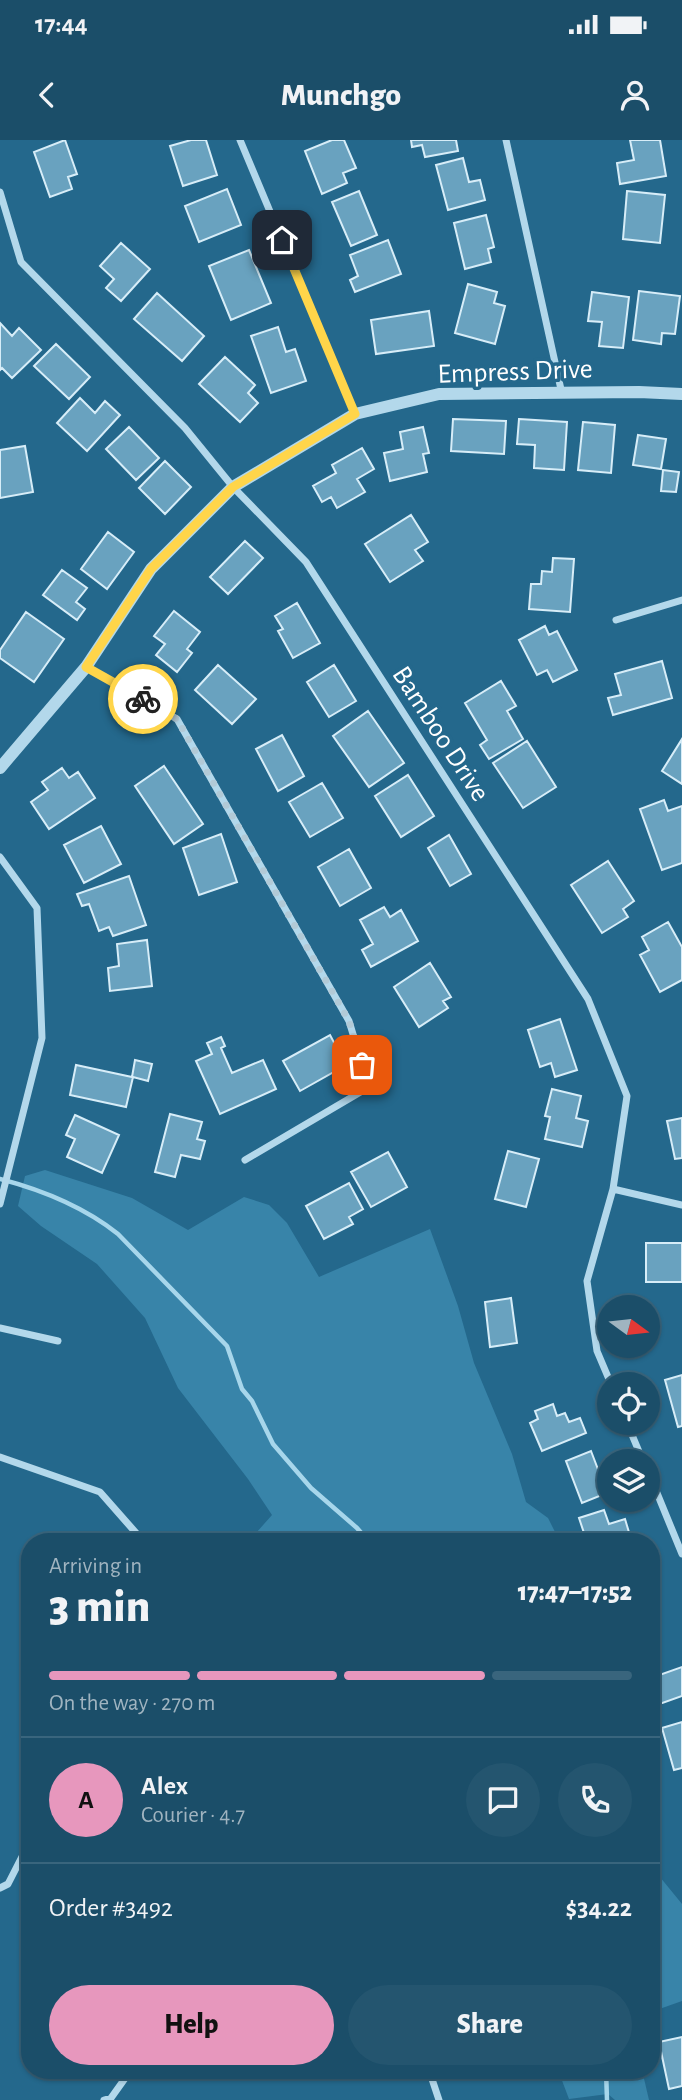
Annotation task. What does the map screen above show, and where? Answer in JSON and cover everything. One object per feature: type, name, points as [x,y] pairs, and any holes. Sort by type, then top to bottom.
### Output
[{"type":"street","points":[[240,140],[355,414]]},
{"type":"street","points":[[506,140],[562,394]]},
{"type":"street","name":"Bamboo Drive","points":[[0,192],[21,262],[185,428],[233,487],[306,562],[588,999],[627,1096],[613,1189],[587,1281],[597,1351],[606,1372]]},
{"type":"street","name":"Empress Drive","points":[[0,768],[86,667],[151,569],[233,487],[355,414],[439,394],[682,394]]},
{"type":"street","points":[[616,620],[682,600]]},
{"type":"street","points":[[86,667],[177,719],[349,1021],[369,1087],[245,1160]]},
{"type":"street","points":[[0,857],[37,908],[42,1038],[0,1204]]},
{"type":"street","points":[[613,1189],[682,1205]]},
{"type":"street","points":[[0,1328],[58,1341]]},
{"type":"street","points":[[0,1457],[100,1492],[136,1533]]},
{"type":"street","points":[[660,1500],[682,1553]]},
{"type":"street","points":[[0,1888],[8,1884],[21,1859]]},
{"type":"street","points":[[104,2100],[111,2098],[125,2079]]},
{"type":"street","points":[[432,2079],[439,2100]]},
{"type":"shaded area","points":[[45,1170],[132,1198],[188,1230],[244,1197],[269,1205],[287,1223],[319,1277],[430,1229],[458,1306],[474,1363],[512,1454],[526,1502],[548,1518],[556,1533],[256,1533],[272,1515],[248,1479],[178,1388],[145,1318],[97,1264],[41,1226],[18,1206],[25,1176]]},
{"type":"shaded area","points":[[660,1877],[682,1904],[682,2001],[660,2009]]},
{"type":"shaded area","points":[[561,2079],[644,2079],[649,2100],[615,2100],[608,2094],[569,2099]]},
{"type":"building","points":[[65,140],[77,174],[68,177],[72,189],[50,197],[34,152]]},
{"type":"building","points":[[191,140],[206,140],[217,175],[183,186],[170,146]]},
{"type":"building","points":[[332,140],[344,140],[356,168],[343,173],[347,183],[322,194],[305,151]]},
{"type":"building","points":[[411,140],[456,140],[458,151],[425,157],[422,145],[412,147]]},
{"type":"building","points":[[630,140],[660,140],[666,176],[620,184],[617,163],[634,160]]},
{"type":"building","points":[[463,158],[469,182],[480,180],[485,200],[448,210],[436,165]]},
{"type":"building","points":[[227,189],[241,225],[199,242],[185,206]]},
{"type":"building","points":[[359,191],[377,235],[351,246],[332,202]]},
{"type":"building","points":[[627,191],[665,195],[660,243],[623,239]]},
{"type":"building","points":[[486,215],[494,247],[488,249],[491,262],[465,269],[454,223]]},
{"type":"building","points":[[388,240],[401,274],[355,292],[350,280],[358,276],[350,255]]},
{"type":"building","points":[[121,243],[150,269],[121,301],[106,288],[114,279],[100,266]]},
{"type":"building","points":[[249,250],[271,303],[231,320],[209,266]]},
{"type":"building","points":[[468,284],[497,292],[494,303],[505,306],[495,344],[455,333]]},
{"type":"building","points":[[639,291],[680,296],[675,334],[662,333],[661,344],[633,340]]},
{"type":"building","points":[[592,292],[629,297],[623,348],[599,346],[602,322],[588,321]]},
{"type":"building","points":[[157,293],[204,336],[182,361],[134,319]]},
{"type":"building","points":[[429,311],[434,346],[376,354],[371,320]]},
{"type":"building","points":[[0,323],[12,336],[19,328],[41,350],[12,378],[2,368],[0,370]]},
{"type":"building","points":[[278,327],[286,352],[295,349],[306,381],[271,393],[251,336]]},
{"type":"building","points":[[56,344],[90,377],[69,399],[34,366]]},
{"type":"building","points":[[225,357],[255,385],[248,393],[258,403],[240,422],[199,384]]},
{"type":"building","points":[[80,398],[95,413],[105,401],[120,415],[87,451],[57,423]]},
{"type":"building","points":[[453,419],[506,421],[504,454],[451,451]]},
{"type":"building","points":[[519,419],[567,422],[564,470],[534,468],[535,445],[517,444]]},
{"type":"building","points":[[583,422],[615,425],[611,473],[578,470]]},
{"type":"building","points":[[129,427],[159,458],[136,480],[106,449]]},
{"type":"building","points":[[423,427],[429,453],[423,454],[427,472],[390,481],[384,453],[403,449],[400,432]]},
{"type":"building","points":[[638,435],[666,439],[661,469],[633,465]]},
{"type":"building","points":[[25,446],[33,492],[0,498],[0,450]]},
{"type":"building","points":[[362,448],[374,469],[357,479],[365,492],[337,508],[331,497],[322,502],[313,486],[336,473],[332,465]]},
{"type":"building","points":[[165,461],[191,487],[165,514],[139,488]]},
{"type":"building","points":[[663,470],[679,472],[676,492],[661,491]]},
{"type":"building","points":[[411,515],[428,542],[415,550],[423,561],[390,582],[365,544]]},
{"type":"building","points":[[108,532],[134,552],[107,589],[81,569]]},
{"type":"building","points":[[245,541],[263,558],[228,594],[210,577]]},
{"type":"building","points":[[553,558],[574,559],[570,612],[529,609],[531,584],[541,584],[542,571],[552,572]]},
{"type":"building","points":[[62,570],[87,588],[76,602],[85,609],[77,620],[43,595]]},
{"type":"building","points":[[297,603],[320,643],[293,658],[278,631],[283,629],[275,616]]},
{"type":"building","points":[[174,611],[200,632],[187,649],[192,653],[177,672],[156,655],[165,644],[154,636]]},
{"type":"building","points":[[26,612],[64,639],[34,682],[0,658],[0,650]]},
{"type":"building","points":[[545,626],[549,635],[557,631],[577,670],[553,682],[547,670],[537,675],[519,640]]},
{"type":"building","points":[[662,661],[672,698],[613,715],[608,698],[621,695],[615,674]]},
{"type":"building","points":[[218,665],[256,699],[232,724],[195,690]]},
{"type":"building","points":[[334,665],[356,701],[329,717],[307,682]]},
{"type":"building","points":[[501,681],[516,706],[507,711],[523,739],[489,759],[480,745],[487,740],[465,703]]},
{"type":"building","points":[[368,711],[404,763],[369,787],[333,736]]},
{"type":"building","points":[[282,735],[304,776],[278,791],[256,749]]},
{"type":"building","points":[[682,739],[682,784],[662,771]]},
{"type":"building","points":[[527,741],[556,787],[523,808],[493,763]]},
{"type":"building","points":[[164,766],[203,824],[174,844],[135,786]]},
{"type":"building","points":[[62,768],[69,778],[78,772],[95,798],[49,829],[31,802],[48,790],[42,782]]},
{"type":"building","points":[[408,775],[434,816],[401,837],[375,796]]},
{"type":"building","points":[[322,783],[343,818],[310,837],[289,802]]},
{"type":"building","points":[[664,800],[668,811],[682,806],[682,863],[662,870],[640,809]]},
{"type":"building","points":[[101,826],[121,864],[84,883],[64,845]]},
{"type":"building","points":[[221,834],[237,882],[199,895],[183,848]]},
{"type":"building","points":[[449,835],[471,874],[450,886],[428,848]]},
{"type":"building","points":[[349,849],[371,888],[340,906],[318,867]]},
{"type":"building","points":[[608,861],[634,901],[623,909],[628,917],[602,933],[571,885]]},
{"type":"building","points":[[129,876],[146,925],[113,936],[109,927],[99,931],[89,904],[82,906],[77,894]]},
{"type":"building","points":[[384,907],[390,917],[401,910],[418,941],[371,967],[362,950],[373,944],[360,920]]},
{"type":"building","points":[[668,922],[682,947],[682,980],[660,992],[640,955],[649,950],[642,937]]},
{"type":"building","points":[[147,940],[152,986],[110,991],[108,968],[119,966],[117,944]]},
{"type":"building","points":[[430,963],[451,997],[443,1001],[448,1008],[419,1027],[394,987]]},
{"type":"building","points":[[560,1019],[577,1070],[555,1077],[551,1063],[540,1067],[528,1030]]},
{"type":"building","points":[[330,1035],[346,1065],[300,1091],[283,1061]]},
{"type":"building","points":[[221,1037],[225,1046],[221,1048],[232,1073],[263,1060],[276,1089],[220,1114],[196,1061],[212,1054],[207,1043]]},
{"type":"building","points":[[135,1060],[152,1064],[148,1081],[133,1077],[126,1107],[70,1095],[76,1065],[132,1077]]},
{"type":"building","points":[[552,1089],[581,1096],[576,1118],[588,1121],[582,1147],[545,1139],[550,1117],[545,1116]]},
{"type":"building","points":[[170,1114],[202,1122],[197,1139],[205,1141],[200,1159],[181,1155],[175,1177],[155,1172]]},
{"type":"building","points":[[75,1115],[119,1135],[102,1173],[67,1157],[75,1139],[66,1135]]},
{"type":"building","points":[[682,1118],[682,1158],[675,1159],[667,1121]]},
{"type":"building","points":[[508,1151],[539,1159],[526,1207],[495,1199]]},
{"type":"building","points":[[388,1152],[407,1187],[371,1207],[351,1172]]},
{"type":"building","points":[[349,1183],[363,1209],[349,1217],[353,1224],[324,1239],[306,1206]]},
{"type":"building","points":[[646,1243],[682,1243],[682,1282],[646,1282]]},
{"type":"building","points":[[511,1298],[517,1343],[490,1347],[485,1302]]},
{"type":"building","points":[[682,1375],[682,1426],[678,1427],[665,1380]]},
{"type":"building","points":[[553,1404],[557,1416],[565,1413],[569,1422],[580,1418],[586,1433],[542,1451],[530,1423],[538,1419],[535,1411]]},
{"type":"building","points":[[591,1451],[597,1467],[597,1497],[582,1503],[566,1461]]},
{"type":"building","points":[[605,1512],[609,1524],[625,1519],[629,1533],[584,1533],[579,1518]]},
{"type":"building","points":[[682,1667],[682,1696],[660,1704],[660,1675]]},
{"type":"building","points":[[682,1722],[682,1768],[674,1770],[662,1728]]},
{"type":"building","points":[[682,2037],[682,2086],[669,2089],[660,2042]]},
{"type":"waterway","points":[[0,1179],[62,1200],[118,1234],[227,1346],[242,1389],[252,1401],[273,1444],[311,1488],[361,1533]]},
{"type":"waterway","points":[[606,2079],[607,2100]]},
{"type":"way so far","points":[[143,699],[177,719],[349,1021],[362,1065]]},
{"type":"route","points":[[143,699],[86,667],[151,569],[233,487],[355,414],[282,240]]}]
